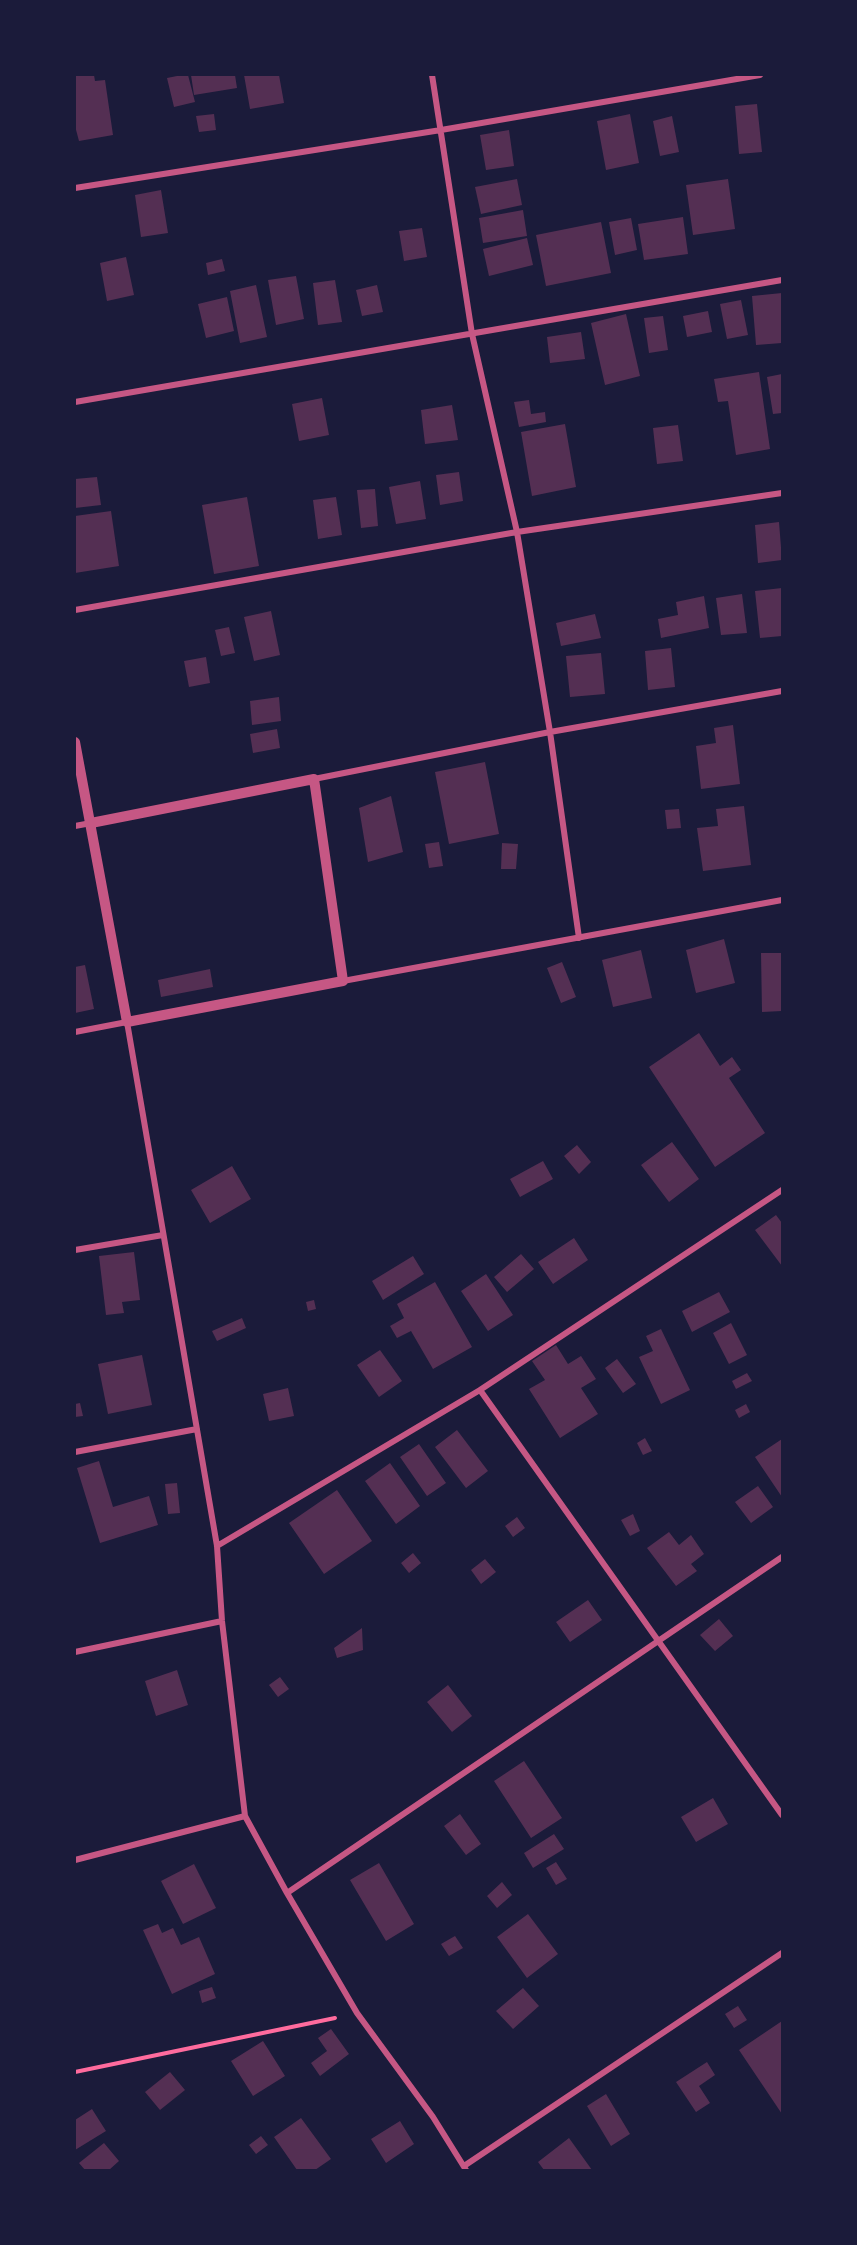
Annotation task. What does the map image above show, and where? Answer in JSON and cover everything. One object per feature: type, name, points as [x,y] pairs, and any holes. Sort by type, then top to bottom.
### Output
[{"type":"street","points":[[432,75],[472,334],[517,532],[550,732],[579,938]]},
{"type":"street","points":[[75,188],[441,130],[760,75]]},
{"type":"street","points":[[75,402],[782,280]]},
{"type":"street","points":[[75,610],[517,532],[782,493]]},
{"type":"street","points":[[75,826],[550,732],[782,691]]},
{"type":"street","points":[[75,742],[127,1022],[217,1546],[222,1621],[245,1816],[357,2013],[433,2117],[465,2168],[782,1953]]},
{"type":"street","points":[[314,779],[343,981]]},
{"type":"street","points":[[75,1032],[782,900]]},
{"type":"street","points":[[217,1546],[480,1389],[782,1190]]},
{"type":"street","points":[[75,1250],[163,1235]]},
{"type":"street","points":[[480,1389],[782,1815]]},
{"type":"street","points":[[75,1452],[197,1429]]},
{"type":"street","points":[[287,1893],[782,1557]]},
{"type":"street","points":[[75,1652],[222,1621]]},
{"type":"street","points":[[75,1860],[245,1816]]},
{"type":"path","points":[[75,2072],[357,2013]]},
{"type":"building","points":[[75,75],[94,75],[95,81],[105,80],[113,135],[79,141],[75,126]]},
{"type":"building","points":[[188,75],[195,102],[174,107],[167,78]]},
{"type":"building","points":[[191,75],[235,75],[237,88],[194,95]]},
{"type":"building","points":[[244,75],[279,75],[284,103],[250,109]]},
{"type":"building","points":[[757,104],[762,152],[739,154],[735,106]]},
{"type":"building","points":[[214,114],[216,130],[199,132],[196,116]]},
{"type":"building","points":[[630,114],[639,163],[606,170],[597,121]]},
{"type":"building","points":[[672,116],[679,152],[660,156],[653,121]]},
{"type":"building","points":[[509,130],[514,166],[486,170],[480,135]]},
{"type":"building","points":[[517,179],[522,205],[481,214],[475,187]]},
{"type":"building","points":[[728,179],[735,229],[693,235],[686,185]]},
{"type":"building","points":[[161,190],[168,233],[141,237],[135,195]]},
{"type":"building","points":[[523,210],[527,236],[483,243],[479,218]]},
{"type":"building","points":[[683,217],[688,254],[644,260],[638,224]]},
{"type":"building","points":[[631,218],[637,250],[615,255],[609,222]]},
{"type":"building","points":[[601,222],[611,273],[546,286],[536,235]]},
{"type":"building","points":[[422,228],[427,257],[404,261],[399,231]]},
{"type":"building","points":[[527,238],[533,265],[489,276],[483,249]]},
{"type":"building","points":[[126,257],[134,295],[107,301],[100,263]]},
{"type":"building","points":[[222,259],[225,271],[208,275],[206,263]]},
{"type":"building","points":[[296,276],[304,319],[276,325],[268,280]]},
{"type":"building","points":[[335,280],[342,322],[318,325],[313,283]]},
{"type":"building","points":[[256,285],[267,337],[240,343],[230,291]]},
{"type":"building","points":[[377,285],[383,312],[362,316],[356,290]]},
{"type":"building","points":[[782,293],[782,343],[756,345],[752,296]]},
{"type":"building","points":[[227,297],[234,331],[206,338],[198,304]]},
{"type":"building","points":[[741,300],[748,335],[727,339],[720,304]]},
{"type":"building","points":[[708,311],[712,332],[687,337],[683,316]]},
{"type":"building","points":[[626,314],[640,376],[605,385],[591,323]]},
{"type":"building","points":[[663,316],[668,350],[649,353],[644,318]]},
{"type":"building","points":[[581,332],[585,359],[550,363],[547,337]]},
{"type":"building","points":[[759,372],[770,449],[736,455],[728,401],[718,402],[714,379]]},
{"type":"building","points":[[782,374],[782,413],[773,414],[767,377]]},
{"type":"building","points":[[322,398],[329,435],[299,441],[292,404]]},
{"type":"building","points":[[529,400],[531,414],[545,412],[546,422],[519,427],[514,402]]},
{"type":"building","points":[[452,405],[458,440],[425,444],[421,410]]},
{"type":"building","points":[[565,424],[576,487],[532,496],[521,432]]},
{"type":"building","points":[[678,425],[683,461],[657,464],[653,428]]},
{"type":"building","points":[[459,472],[463,501],[440,505],[436,475]]},
{"type":"building","points":[[97,477],[101,505],[75,508],[75,479]]},
{"type":"building","points":[[420,481],[426,519],[396,524],[389,487]]},
{"type":"building","points":[[375,489],[378,526],[361,528],[357,490]]},
{"type":"building","points":[[247,497],[259,566],[214,574],[202,505]]},
{"type":"building","points":[[336,497],[342,535],[318,539],[313,500]]},
{"type":"building","points":[[111,511],[119,566],[75,573],[75,516]]},
{"type":"building","points":[[779,522],[782,560],[758,563],[755,525]]},
{"type":"building","points":[[782,588],[782,636],[760,638],[755,591]]},
{"type":"building","points":[[742,594],[747,633],[721,635],[716,598]]},
{"type":"building","points":[[704,596],[709,628],[661,638],[658,619],[678,615],[676,602]]},
{"type":"building","points":[[271,611],[280,655],[254,661],[244,617]]},
{"type":"building","points":[[595,614],[601,638],[561,646],[556,623]]},
{"type":"building","points":[[229,627],[235,653],[221,656],[215,630]]},
{"type":"building","points":[[671,648],[675,687],[648,690],[645,651]]},
{"type":"building","points":[[601,653],[605,694],[570,697],[566,656]]},
{"type":"building","points":[[206,657],[210,683],[189,687],[184,661]]},
{"type":"building","points":[[279,697],[281,721],[252,725],[250,701]]},
{"type":"building","points":[[733,725],[740,784],[701,789],[696,746],[716,743],[714,728]]},
{"type":"building","points":[[277,729],[280,748],[253,753],[250,734]]},
{"type":"building","points":[[485,762],[499,834],[449,844],[435,772]]},
{"type":"building","points":[[391,796],[403,852],[368,862],[359,808]]},
{"type":"building","points":[[744,806],[751,865],[703,871],[697,828],[718,826],[716,809]]},
{"type":"building","points":[[679,809],[681,828],[667,829],[665,810]]},
{"type":"building","points":[[439,842],[443,866],[429,868],[425,844]]},
{"type":"building","points":[[502,843],[518,844],[516,869],[501,869]]},
{"type":"building","points":[[724,939],[735,983],[696,993],[686,950]]},
{"type":"building","points":[[641,950],[652,998],[613,1007],[602,960]]},
{"type":"building","points":[[761,953],[782,953],[782,1011],[762,1012]]},
{"type":"building","points":[[562,962],[576,997],[561,1003],[547,968]]},
{"type":"building","points":[[85,965],[94,1009],[75,1013],[75,967]]},
{"type":"building","points":[[210,969],[213,987],[161,997],[158,980]]},
{"type":"building","points":[[699,1033],[720,1066],[732,1057],[741,1070],[729,1078],[765,1133],[715,1167],[649,1067]]},
{"type":"building","points":[[672,1142],[699,1179],[669,1202],[641,1165]]},
{"type":"building","points":[[577,1145],[591,1162],[579,1174],[564,1156]]},
{"type":"building","points":[[543,1161],[553,1179],[520,1197],[510,1179]]},
{"type":"building","points":[[232,1166],[251,1199],[210,1223],[191,1190]]},
{"type":"building","points":[[776,1215],[782,1223],[782,1266],[755,1230]]},
{"type":"building","points":[[574,1238],[588,1260],[553,1284],[538,1262]]},
{"type":"building","points":[[134,1252],[140,1300],[122,1302],[124,1313],[106,1315],[99,1256]]},
{"type":"building","points":[[521,1254],[534,1269],[507,1292],[494,1277]]},
{"type":"building","points":[[413,1256],[424,1274],[383,1300],[372,1281]]},
{"type":"building","points":[[486,1274],[513,1315],[488,1331],[461,1291]]},
{"type":"building","points":[[435,1282],[472,1347],[433,1369],[411,1331],[397,1338],[390,1326],[404,1318],[397,1304]]},
{"type":"building","points":[[719,1292],[730,1312],[692,1332],[682,1311]]},
{"type":"building","points":[[314,1300],[316,1309],[308,1311],[306,1302]]},
{"type":"building","points":[[242,1318],[246,1328],[217,1341],[212,1331]]},
{"type":"building","points":[[731,1323],[747,1355],[729,1364],[713,1333]]},
{"type":"building","points":[[661,1329],[690,1390],[661,1404],[639,1357],[653,1351],[646,1336]]},
{"type":"building","points":[[556,1345],[568,1364],[581,1356],[596,1379],[581,1388],[598,1414],[560,1438],[529,1389],[545,1380],[532,1361]]},
{"type":"building","points":[[380,1350],[402,1381],[379,1397],[357,1365]]},
{"type":"building","points":[[142,1355],[152,1405],[108,1414],[98,1364]]},
{"type":"building","points":[[617,1359],[636,1384],[623,1393],[605,1368]]},
{"type":"building","points":[[747,1373],[752,1381],[736,1389],[732,1381]]},
{"type":"building","points":[[288,1388],[294,1416],[269,1421],[263,1394]]},
{"type":"building","points":[[80,1403],[83,1416],[75,1417],[75,1404]]},
{"type":"building","points":[[746,1404],[750,1412],[739,1418],[735,1410]]},
{"type":"building","points":[[457,1430],[488,1471],[466,1488],[435,1447]]},
{"type":"building","points":[[645,1438],[652,1451],[643,1455],[637,1443]]},
{"type":"building","points":[[782,1439],[782,1497],[755,1457]]},
{"type":"building","points":[[419,1444],[446,1483],[427,1496],[400,1457]]},
{"type":"building","points":[[99,1461],[113,1507],[149,1496],[158,1525],[100,1543],[77,1468]]},
{"type":"building","points":[[390,1463],[420,1506],[396,1524],[365,1481]]},
{"type":"building","points":[[177,1483],[180,1513],[168,1514],[165,1484]]},
{"type":"building","points":[[758,1486],[773,1507],[751,1523],[735,1502]]},
{"type":"building","points":[[337,1490],[372,1541],[324,1574],[289,1523]]},
{"type":"building","points":[[633,1514],[640,1531],[630,1536],[621,1520]]},
{"type":"building","points":[[517,1517],[525,1528],[513,1537],[505,1526]]},
{"type":"building","points":[[669,1532],[679,1545],[691,1535],[704,1554],[691,1564],[697,1571],[676,1586],[647,1548]]},
{"type":"building","points":[[413,1553],[421,1563],[409,1573],[401,1563]]},
{"type":"building","points":[[485,1559],[496,1572],[481,1584],[471,1570]]},
{"type":"building","points":[[588,1600],[602,1620],[570,1642],[556,1622]]},
{"type":"building","points":[[719,1619],[733,1636],[715,1651],[700,1635]]},
{"type":"building","points":[[362,1628],[363,1650],[337,1658],[334,1648]]},
{"type":"building","points":[[177,1670],[188,1705],[156,1716],[145,1681]]},
{"type":"building","points":[[280,1677],[289,1689],[278,1697],[269,1685]]},
{"type":"building","points":[[448,1685],[472,1716],[452,1732],[427,1702]]},
{"type":"building","points":[[524,1761],[562,1818],[531,1838],[494,1781]]},
{"type":"building","points":[[713,1798],[728,1824],[696,1842],[681,1817]]},
{"type":"building","points":[[460,1814],[481,1844],[466,1855],[444,1826]]},
{"type":"building","points":[[554,1834],[564,1849],[533,1868],[524,1853]]},
{"type":"building","points":[[556,1862],[567,1879],[556,1885],[546,1868]]},
{"type":"building","points":[[379,1863],[414,1924],[386,1941],[350,1880]]},
{"type":"building","points":[[194,1864],[216,1908],[183,1924],[161,1881]]},
{"type":"building","points":[[502,1882],[512,1895],[497,1908],[487,1896]]},
{"type":"building","points":[[528,1914],[558,1954],[527,1978],[497,1937]]},
{"type":"building","points":[[158,1924],[162,1933],[173,1928],[181,1945],[199,1937],[215,1974],[172,1994],[143,1930]]},
{"type":"building","points":[[455,1936],[463,1948],[449,1956],[441,1944]]},
{"type":"building","points":[[212,1987],[216,1998],[202,2003],[199,1991]]},
{"type":"building","points":[[523,1988],[539,2006],[513,2029],[496,2011]]},
{"type":"building","points":[[738,2006],[747,2020],[734,2028],[725,2014]]},
{"type":"building","points":[[782,2021],[782,2114],[739,2050]]},
{"type":"building","points":[[331,2029],[349,2054],[320,2076],[311,2063],[327,2051],[318,2038]]},
{"type":"building","points":[[263,2041],[285,2076],[253,2096],[231,2061]]},
{"type":"building","points":[[707,2062],[715,2075],[699,2086],[710,2103],[696,2112],[676,2082]]},
{"type":"building","points":[[170,2072],[185,2090],[160,2110],[145,2092]]},
{"type":"building","points":[[606,2094],[630,2134],[611,2146],[587,2106]]},
{"type":"building","points":[[92,2109],[106,2131],[75,2150],[75,2120]]},
{"type":"building","points":[[301,2118],[331,2159],[315,2170],[297,2170],[274,2137]]},
{"type":"building","points":[[400,2121],[414,2144],[386,2163],[371,2139]]},
{"type":"building","points":[[261,2136],[268,2145],[256,2154],[249,2145]]},
{"type":"building","points":[[569,2138],[592,2170],[544,2170],[538,2162]]},
{"type":"building","points":[[104,2143],[119,2161],[109,2170],[85,2170],[79,2163]]}]
